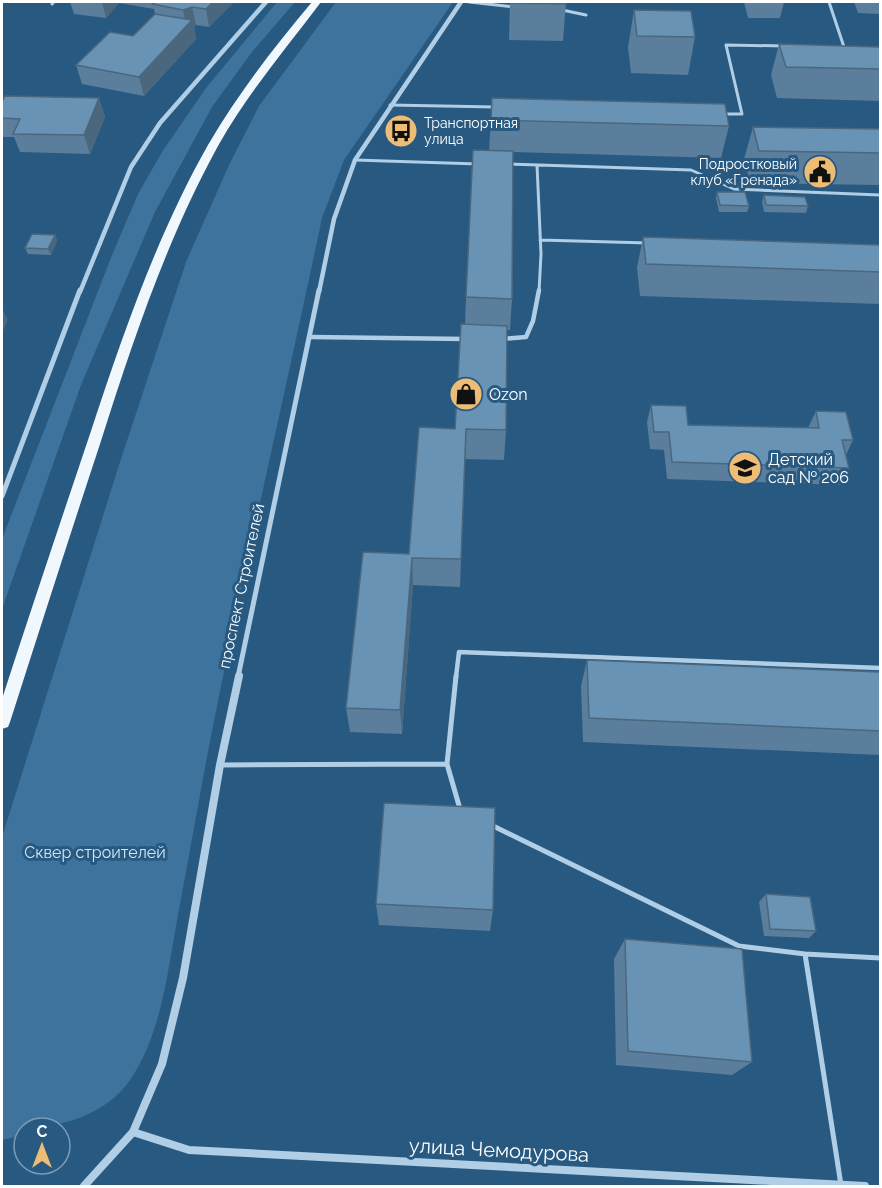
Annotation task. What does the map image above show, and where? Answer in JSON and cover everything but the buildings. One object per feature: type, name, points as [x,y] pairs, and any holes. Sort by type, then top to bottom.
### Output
[{"type":"main road","points":[[2,722],[122,357],[158,262],[200,172],[237,106],[277,50],[316,2]]},
{"type":"street","points":[[2,496],[100,238],[131,167],[160,123],[266,2]]},
{"type":"street","name":"проспект Строителей","points":[[84,1186],[133,1132],[162,1064],[180,988],[220,765],[334,219],[355,160],[461,2]]},
{"type":"street","name":"улица Чемодурова","points":[[133,1132],[189,1150],[865,1186]]},
{"type":"lane","points":[[469,2],[520,7]]},
{"type":"lane","points":[[829,2],[844,47]]},
{"type":"lane","points":[[559,10],[586,15]]},
{"type":"lane","points":[[718,114],[742,114],[726,45],[785,46]]},
{"type":"lane","points":[[833,47],[854,47]]},
{"type":"lane","points":[[390,105],[496,108]]},
{"type":"lane","points":[[355,160],[480,164]]},
{"type":"lane","points":[[503,164],[691,170],[734,189],[880,195]]},
{"type":"lane","points":[[491,339],[526,337],[534,323],[540,240],[537,165]]},
{"type":"lane","points":[[540,240],[657,243]]},
{"type":"lane","points":[[310,337],[470,339]]},
{"type":"lane","points":[[469,814],[459,808],[447,764],[459,652],[880,668]]},
{"type":"lane","points":[[220,765],[447,764]]},
{"type":"lane","points":[[480,819],[739,946],[805,954],[880,958]]},
{"type":"lane","points":[[805,954],[841,1185]]},
{"type":"green space","points":[[277,2],[295,2],[252,52],[212,107],[155,212],[81,385],[2,609],[2,539],[112,255],[138,194],[162,152],[206,88]]},
{"type":"green space","name":"Cквер cтроителей","points":[[336,2],[453,2],[344,160],[322,218],[219,694],[161,1006],[149,1045],[121,1092],[97,1110],[72,1120],[72,1116],[12,1116],[12,1138],[2,1140],[2,837],[119,465],[186,262],[229,165],[259,106]]},
{"type":"place","name":"Транспортная улица","points":[[401,131]]},
{"type":"place","name":"Подростковый клуб «Гренада»","points":[[820,172]]},
{"type":"place","name":"Ozon","points":[[466,394]]},
{"type":"place","name":"Детский сад № 206","points":[[745,468]]}]
